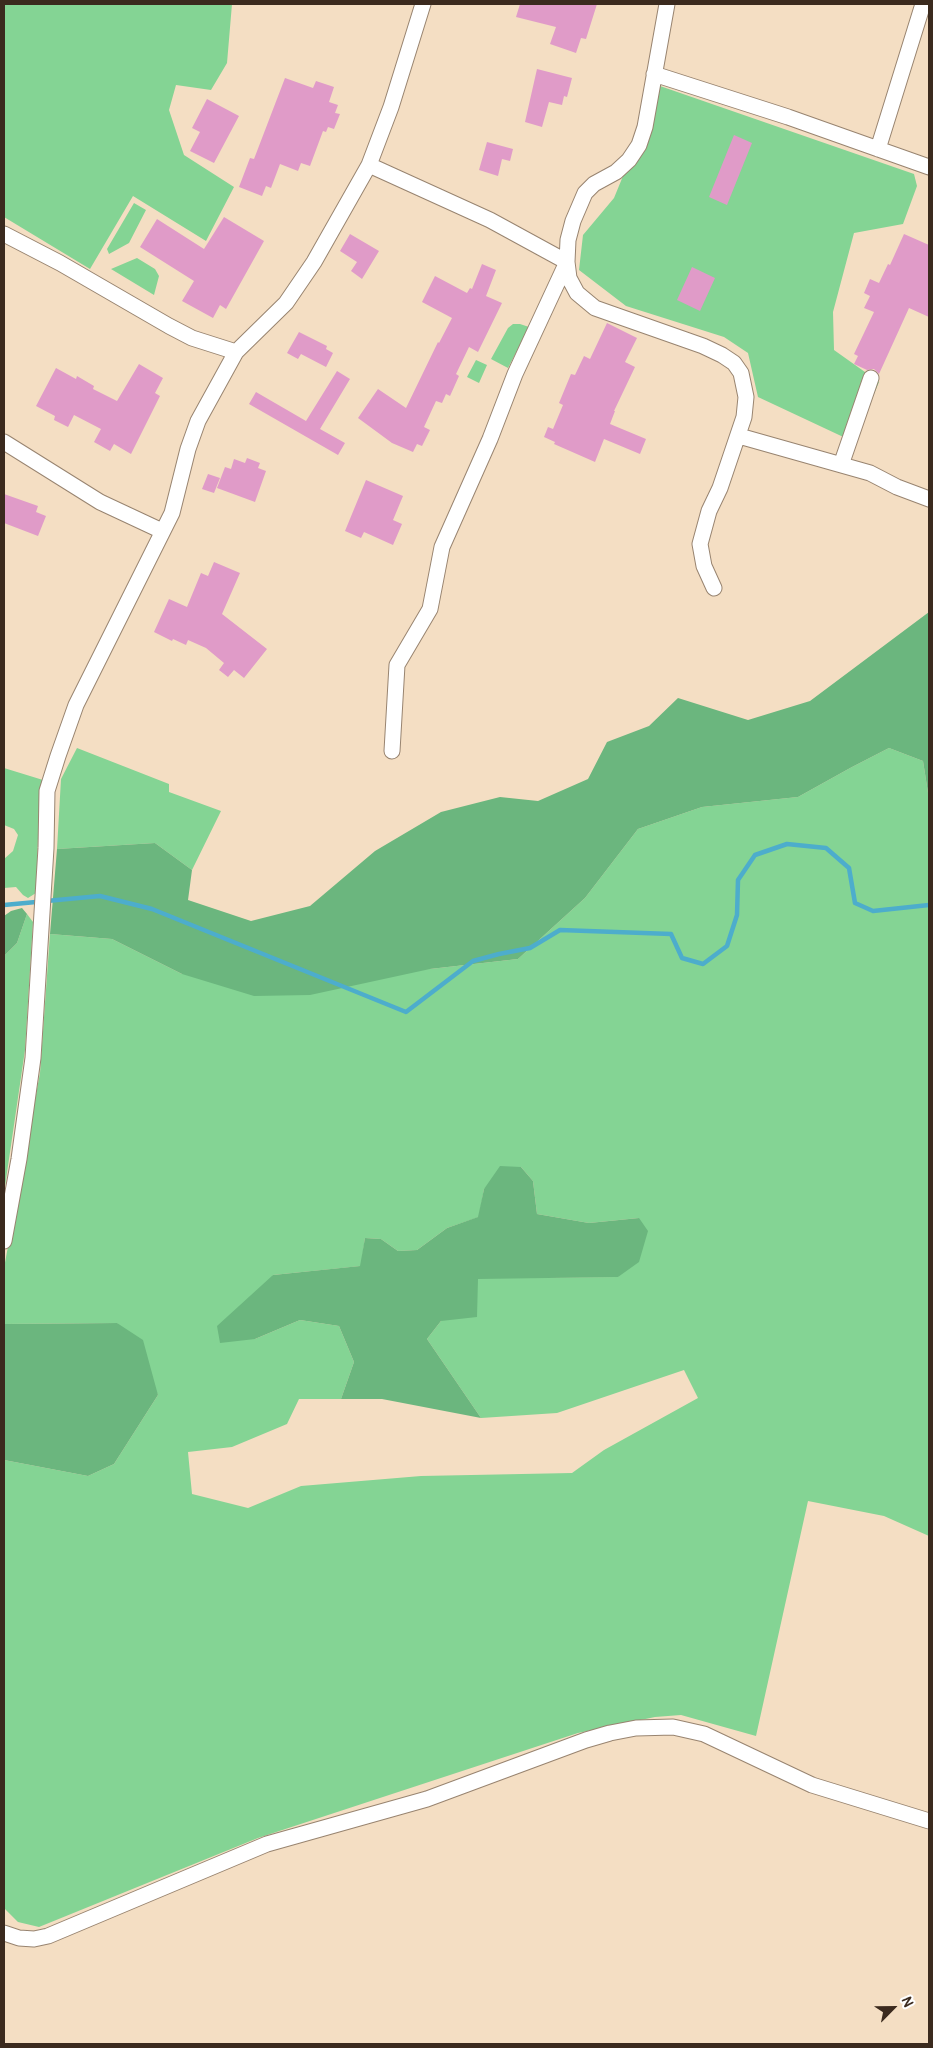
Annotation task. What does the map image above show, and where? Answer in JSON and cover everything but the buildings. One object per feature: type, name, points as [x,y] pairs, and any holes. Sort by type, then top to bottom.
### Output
[{"type":"street","points":[[4,1241],[19,1159],[32,1058],[43,897],[47,791],[58,756],[76,705],[172,513],[188,449],[198,421],[236,352],[286,303],[314,262],[369,166],[391,107],[423,4]]},
{"type":"street","points":[[667,4],[645,127],[639,145],[629,160],[616,172],[594,184],[585,193],[573,221],[568,240],[567,262],[569,278],[577,294],[595,308],[703,346],[734,363],[740,373],[746,397],[744,417],[720,488],[709,511],[700,544],[704,566],[714,588]]},
{"type":"street","points":[[878,149],[923,4]]},
{"type":"street","points":[[654,74],[929,167]]},
{"type":"street","points":[[369,166],[490,220],[567,262]]},
{"type":"street","points":[[4,234],[60,263],[192,338],[236,352]]},
{"type":"street","points":[[392,751],[397,665],[430,609],[442,547],[490,439],[516,374],[567,262]]},
{"type":"street","points":[[841,465],[871,378]]},
{"type":"street","points":[[739,436],[870,473],[897,487],[929,499]]},
{"type":"street","points":[[4,442],[100,502],[162,531]]},
{"type":"street","points":[[4,1933],[19,1938],[34,1939],[48,1936],[267,1844],[427,1799],[578,1743],[610,1733],[636,1728],[672,1727],[704,1734],[812,1785],[929,1821]]},
{"type":"green space","points":[[4,4],[232,4],[227,63],[211,90],[176,85],[169,110],[184,155],[234,187],[206,241],[133,196],[90,269],[4,217]]},
{"type":"green space","points":[[660,86],[914,174],[917,186],[903,224],[854,233],[833,312],[834,350],[879,382],[854,442],[758,397],[748,353],[724,337],[626,306],[579,270],[583,235],[614,198]]},
{"type":"green space","points":[[134,203],[146,210],[129,243],[109,254],[107,249]]},
{"type":"green space","points":[[137,258],[155,269],[159,276],[154,295],[111,269]]},
{"type":"green space","points":[[513,324],[529,327],[508,368],[491,359],[508,328]]},
{"type":"green space","points":[[476,360],[487,365],[479,383],[467,377]]},
{"type":"green space","points":[[929,612],[929,799],[923,761],[889,748],[798,797],[702,807],[638,829],[585,898],[518,959],[430,969],[310,995],[254,996],[182,974],[112,939],[50,934],[57,849],[155,843],[192,870],[188,900],[251,921],[310,906],[375,851],[441,812],[500,797],[538,801],[588,779],[607,742],[649,726],[678,698],[748,720],[810,701]]},
{"type":"green space","points":[[77,748],[169,784],[169,792],[221,811],[192,870],[155,843],[57,849],[61,779]]},
{"type":"green space","points":[[889,748],[923,761],[929,799],[929,1536],[884,1516],[808,1501],[756,1736],[681,1715],[655,1717],[578,1733],[258,1838],[39,1927],[18,1922],[4,1908],[4,1460],[88,1476],[114,1464],[158,1395],[117,1323],[4,1324],[4,1268],[40,1073],[50,934],[112,939],[182,974],[430,969],[518,959],[585,898],[638,829],[702,807],[798,797]],"holes":[[[521,1167],[533,1181],[537,1214],[589,1223],[639,1218],[618,1277],[478,1278],[441,1321],[427,1339],[481,1418],[557,1413],[684,1370],[698,1398],[604,1450],[572,1473],[421,1476],[301,1486],[248,1508],[192,1494],[188,1452],[232,1447],[287,1424],[299,1399],[341,1399],[354,1362],[339,1326],[300,1320],[255,1339],[273,1275],[361,1266],[365,1238],[381,1239],[398,1251],[417,1250],[447,1228],[479,1217],[484,1189]]]},
{"type":"green space","points":[[4,768],[43,780],[39,811],[36,893],[28,898],[16,887],[4,888],[4,859],[13,851],[18,835],[14,829],[4,825]]},
{"type":"green space","points":[[22,908],[27,914],[17,943],[4,956],[4,916],[11,911]]},
{"type":"green space","points":[[27,914],[33,922],[25,1050],[4,1193],[4,956],[17,943]]},
{"type":"green space","points":[[500,1166],[521,1167],[533,1181],[537,1214],[589,1223],[639,1218],[648,1231],[639,1262],[618,1277],[478,1279],[477,1317],[441,1321],[427,1339],[481,1418],[382,1399],[341,1399],[354,1362],[339,1326],[300,1320],[255,1339],[220,1343],[217,1326],[273,1275],[360,1266],[365,1238],[381,1239],[398,1251],[417,1250],[447,1228],[478,1217],[484,1189]]},
{"type":"green space","points":[[117,1323],[143,1340],[158,1395],[114,1464],[88,1476],[4,1460],[4,1324]]},
{"type":"waterway","points":[[4,905],[100,896],[152,909],[406,1012],[473,961],[530,948],[560,930],[671,934],[682,958],[703,964],[727,946],[737,915],[738,880],[755,855],[787,844],[826,848],[849,868],[855,903],[873,911],[929,905]]}]
